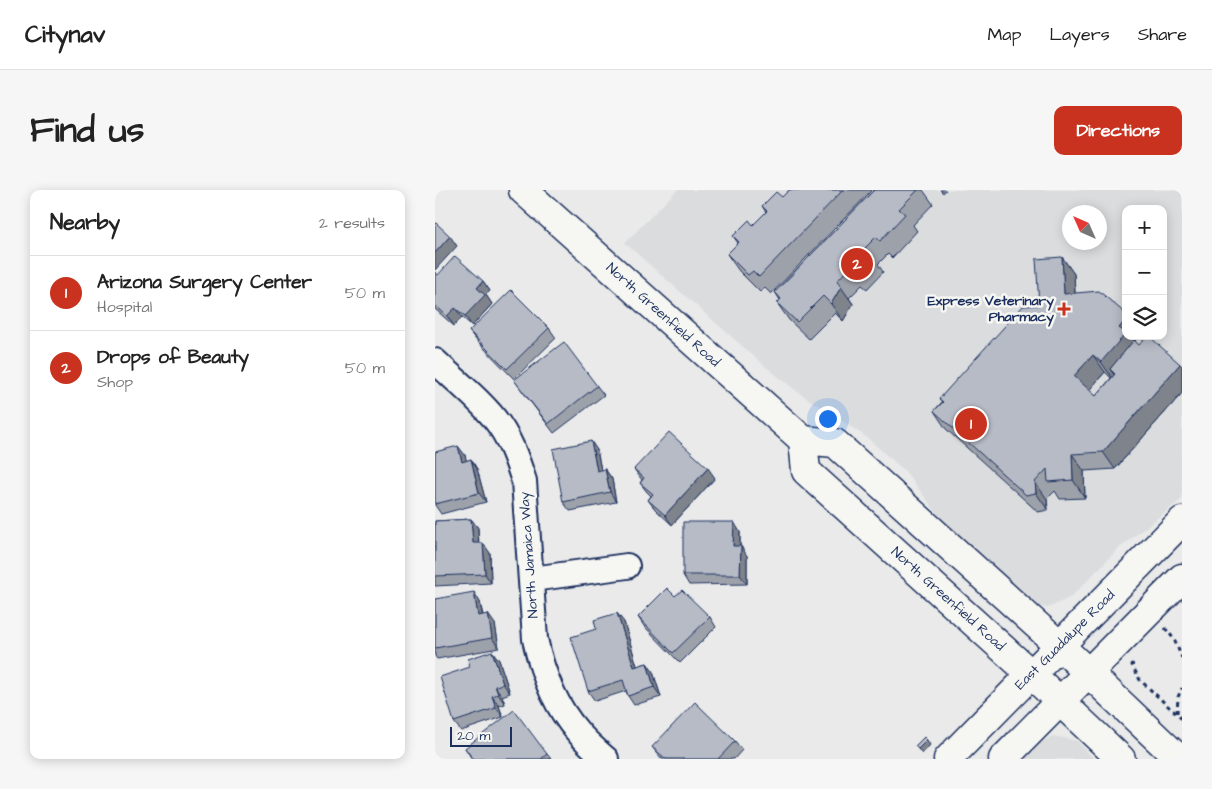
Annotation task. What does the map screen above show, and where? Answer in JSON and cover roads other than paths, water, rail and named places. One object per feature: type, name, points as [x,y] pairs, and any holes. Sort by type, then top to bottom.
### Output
[{"type":"main road","name":"North Greenfield Road","points":[[523,190],[803,440],[806,471],[1046,688],[1121,759]]},
{"type":"main road","points":[[803,440],[835,443],[1074,659],[1179,759]]},
{"type":"main road","name":"East Guadalupe Road","points":[[948,759],[1046,688],[1074,659],[1182,521]]},
{"type":"main road","name":"East Guadalupe Road","points":[[1003,759],[1046,688],[1074,659],[1182,578]]},
{"type":"street","name":"North Jamaica Way","points":[[435,361],[478,400],[495,418],[507,437],[524,481],[535,638],[544,672],[563,712],[578,733],[606,759]]},
{"type":"street","points":[[532,579],[627,566]]},
{"type":"place","name":"Drops of Beauty","points":[[857,264]]},
{"type":"place","name":"Express Veterinary Pharmacy","points":[[1064,309]]},
{"type":"place","name":"Arizona Surgery Center","points":[[971,424]]}]
